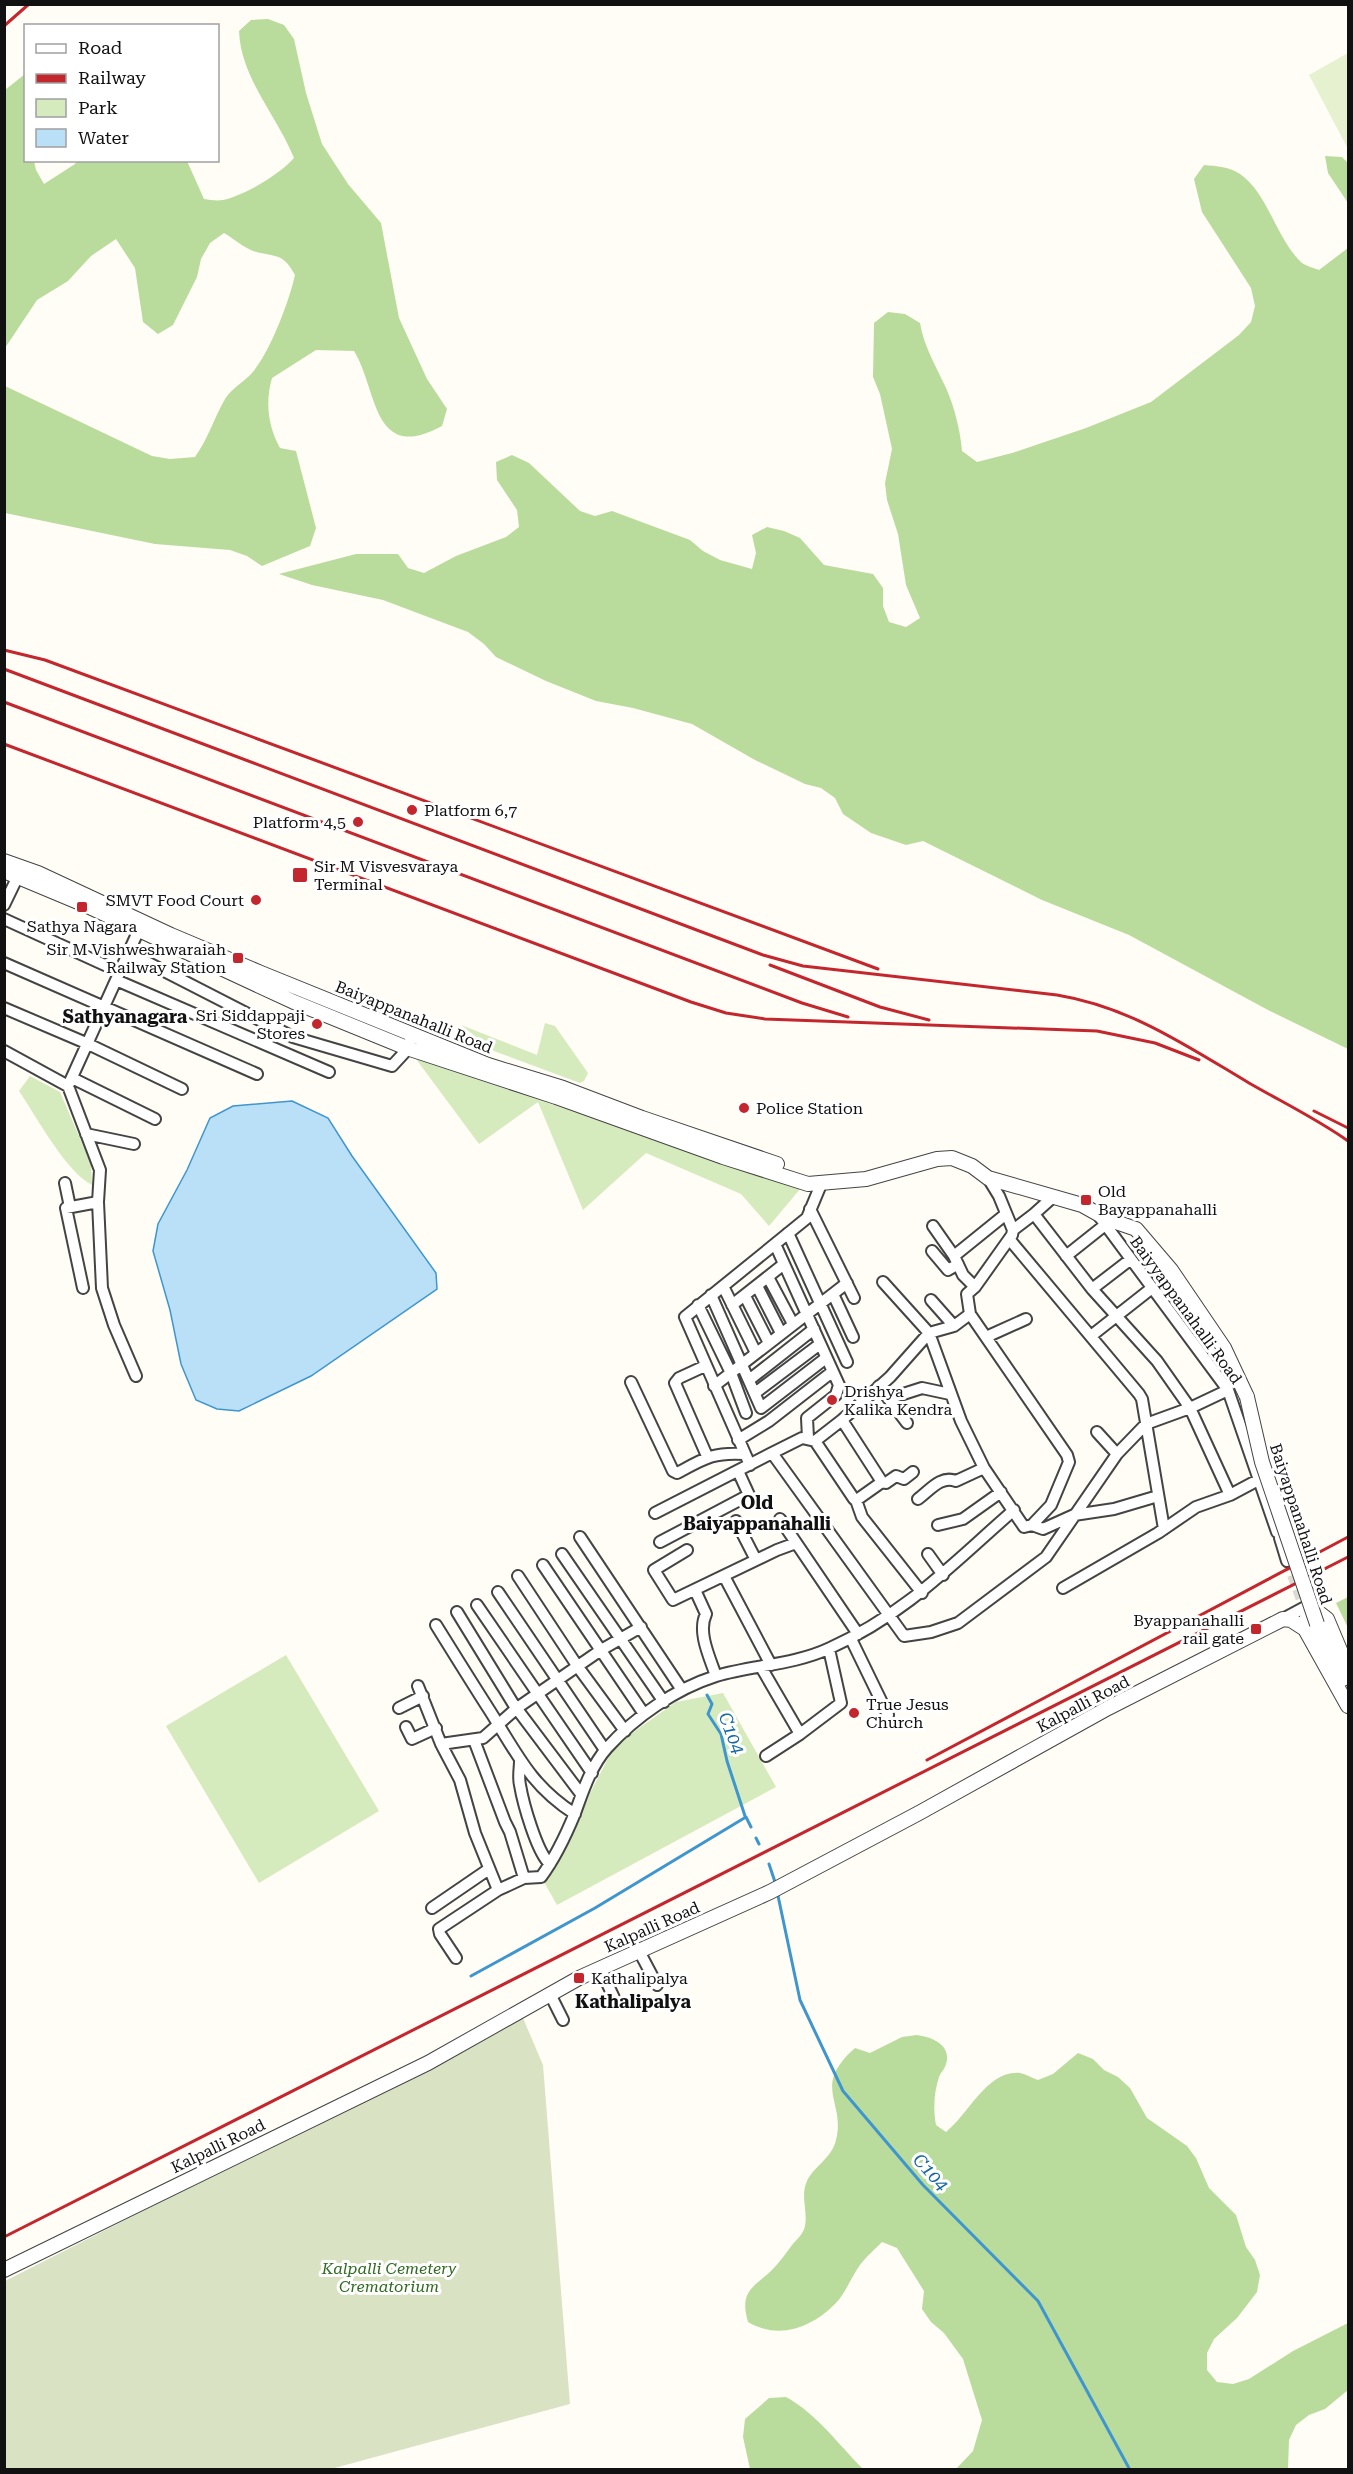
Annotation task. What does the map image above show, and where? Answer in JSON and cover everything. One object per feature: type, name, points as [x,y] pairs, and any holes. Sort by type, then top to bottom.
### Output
[{"type":"street","name":"Baiyappanahalli Road","points":[[4,861],[38,873],[294,1002],[407,1048],[556,1097],[812,1176],[821,1182],[845,1183],[937,1159],[952,1158],[972,1166],[988,1178],[1082,1205],[1101,1219],[1136,1229],[1171,1270],[1224,1348],[1246,1397],[1262,1462],[1317,1624],[1348,1690]]},
{"type":"street","name":"Baiyappanahalli Road","points":[[11,874],[171,935],[488,1065],[563,1088],[641,1123]]},
{"type":"street","points":[[4,905],[11,874]]},
{"type":"street","points":[[4,919],[118,976],[329,1071]]},
{"type":"street","points":[[136,1376],[114,1325],[102,1288],[98,1202],[100,1170],[70,1082],[141,925]]},
{"type":"street","points":[[129,953],[293,1037],[392,1066],[407,1048],[413,1035]]},
{"type":"street","points":[[4,963],[257,1074]]},
{"type":"street","points":[[4,1008],[86,1043],[182,1089]]},
{"type":"street","points":[[4,1051],[154,1119]]},
{"type":"street","points":[[86,1134],[135,1144]]},
{"type":"street","points":[[988,1178],[1006,1214],[1012,1235],[1139,1394],[1164,1529]]},
{"type":"street","points":[[750,1466],[685,1316],[807,1218],[821,1182]]},
{"type":"street","points":[[65,1183],[70,1207]]},
{"type":"street","points":[[883,1282],[929,1334],[942,1365],[950,1394],[984,1468],[1024,1527],[1032,1525],[1051,1505],[1069,1462],[1067,1455],[970,1314],[967,1294],[975,1287],[1012,1235],[1053,1197]]},
{"type":"street","points":[[83,1288],[66,1208],[98,1202]]},
{"type":"street","points":[[810,1209],[854,1298]]},
{"type":"street","points":[[932,1251],[948,1270],[1006,1214]]},
{"type":"street","points":[[1034,1214],[1092,1289],[1157,1361],[1190,1408],[1230,1495]]},
{"type":"street","points":[[1066,1256],[1101,1219]]},
{"type":"street","name":"Baiyyappanahalli Road","points":[[1101,1219],[1228,1390],[1287,1561]]},
{"type":"street","points":[[933,1226],[956,1260],[963,1275],[975,1287]]},
{"type":"street","points":[[788,1233],[847,1362]]},
{"type":"street","points":[[775,1244],[839,1385],[839,1391],[807,1418],[811,1440],[856,1500],[862,1517],[922,1593]]},
{"type":"street","points":[[1092,1289],[1131,1260]]},
{"type":"street","points":[[732,1305],[784,1264]]},
{"type":"street","points":[[768,1277],[793,1324]]},
{"type":"street","points":[[714,1386],[848,1283]]},
{"type":"street","points":[[723,1286],[756,1353]]},
{"type":"street","points":[[757,1286],[781,1333]]},
{"type":"street","points":[[1091,1336],[1152,1288]]},
{"type":"street","points":[[833,1294],[853,1337]]},
{"type":"street","points":[[711,1295],[761,1408],[826,1358]]},
{"type":"street","points":[[745,1296],[769,1343]]},
{"type":"street","points":[[931,1300],[954,1326]]},
{"type":"street","points":[[698,1305],[731,1373],[746,1413]]},
{"type":"street","points":[[655,1513],[802,1438],[811,1440],[842,1420],[890,1377],[929,1334],[954,1326],[970,1314]]},
{"type":"street","points":[[986,1337],[1026,1319]]},
{"type":"street","points":[[749,1380],[814,1329]]},
{"type":"street","points":[[731,1424],[746,1413],[757,1398],[820,1344]]},
{"type":"street","points":[[705,1366],[679,1378],[675,1383],[707,1456]]},
{"type":"street","points":[[738,1440],[769,1421],[832,1372]]},
{"type":"street","points":[[631,1382],[673,1471],[677,1473],[707,1456],[725,1453],[745,1454]]},
{"type":"street","points":[[879,1386],[907,1423]]},
{"type":"street","points":[[897,1395],[922,1388],[950,1394]]},
{"type":"street","points":[[772,1453],[888,1617],[904,1636],[931,1632],[958,1623],[1046,1557],[1062,1537],[1074,1515],[1117,1454],[1146,1424],[1190,1408],[1228,1390]]},
{"type":"street","points":[[842,1420],[882,1482]]},
{"type":"street","points":[[1097,1431],[1117,1454]]},
{"type":"street","points":[[918,1499],[945,1478],[956,1481],[984,1468]]},
{"type":"street","points":[[660,1542],[749,1495],[738,1471]]},
{"type":"street","points":[[856,1500],[882,1482],[885,1483],[896,1476],[904,1479],[913,1472]]},
{"type":"street","points":[[1063,1588],[1164,1529],[1196,1507],[1230,1495],[1260,1479]]},
{"type":"street","points":[[938,1526],[963,1519],[1001,1491]]},
{"type":"street","points":[[1032,1525],[1043,1529],[1074,1515],[1114,1509],[1158,1496]]},
{"type":"street","points":[[456,1958],[439,1929],[498,1890],[524,1878],[541,1877],[550,1864],[581,1794],[605,1750],[644,1714],[682,1690],[716,1676],[814,1655],[854,1637],[922,1593],[1014,1510]]},
{"type":"street","points":[[780,1519],[854,1637],[888,1715]]},
{"type":"street","points":[[736,1521],[756,1560]]},
{"type":"street","points":[[580,1537],[682,1690]]},
{"type":"street","points":[[687,1550],[656,1568],[654,1572],[673,1600],[796,1543]]},
{"type":"street","points":[[562,1554],[664,1702]]},
{"type":"street","points":[[928,1554],[943,1575]]},
{"type":"street","points":[[543,1565],[644,1714]]},
{"type":"street","points":[[518,1576],[578,1667],[625,1731]]},
{"type":"street","points":[[724,1576],[800,1734]]},
{"type":"street","points":[[695,1590],[706,1614],[702,1621],[702,1630],[716,1676]]},
{"type":"street","points":[[498,1592],[605,1750]]},
{"type":"street","points":[[477,1605],[592,1773]]},
{"type":"street","points":[[457,1612],[517,1708],[581,1794]]},
{"type":"street","points":[[1283,1619],[1291,1620],[1307,1615],[1327,1619],[1348,1670]]},
{"type":"street","points":[[1307,1615],[1331,1676],[1348,1706]]},
{"type":"street","name":"Kalpalli Road","points":[[4,2270],[428,2063],[600,1968],[777,1888],[919,1813],[1108,1708],[1283,1619],[1307,1615]]},
{"type":"street","points":[[436,1625],[538,1785],[574,1814]]},
{"type":"street","points":[[441,1744],[483,1738],[497,1724],[536,1694],[640,1627]]},
{"type":"street","points":[[766,1756],[841,1703],[829,1649]]},
{"type":"street","points":[[399,1708],[421,1691],[441,1744],[460,1780],[474,1833],[498,1890]]},
{"type":"street","points":[[406,1727],[412,1739],[436,1728]]},
{"type":"street","points":[[474,1740],[504,1822],[510,1832],[524,1878]]},
{"type":"street","points":[[520,1760],[519,1783],[538,1848],[550,1864]]},
{"type":"street","points":[[432,1908],[489,1869]]},
{"type":"street","points":[[639,1951],[657,1985]]},
{"type":"street","points":[[600,1968],[615,2000]]},
{"type":"street","points":[[550,1994],[563,2020]]},
{"type":"green space","points":[[268,19],[284,25],[294,39],[306,93],[322,144],[348,184],[381,223],[399,318],[427,379],[447,409],[442,426],[419,435],[402,436],[390,429],[374,402],[354,351],[316,350],[272,378],[268,405],[273,431],[280,448],[296,451],[316,528],[310,546],[262,566],[247,556],[230,550],[155,544],[5,513],[5,386],[152,456],[170,459],[195,457],[225,399],[259,364],[284,312],[295,275],[282,259],[253,251],[224,233],[210,243],[201,259],[197,277],[173,325],[158,334],[143,322],[135,268],[116,239],[91,256],[68,281],[37,300],[5,348],[5,90],[24,75],[24,162],[34,162],[44,184],[76,162],[187,162],[204,199],[223,200],[261,184],[294,158],[246,65],[239,31],[251,20]]},
{"type":"green space","points":[[1348,53],[1348,149],[1309,75]]},
{"type":"green space","points":[[1325,156],[1342,157],[1348,163],[1348,203],[1328,173]]},
{"type":"green space","points":[[1204,165],[1232,170],[1250,182],[1265,204],[1285,242],[1302,263],[1319,270],[1348,248],[1348,1049],[1268,1010],[1129,935],[1042,900],[923,841],[906,845],[871,833],[843,814],[835,798],[821,788],[805,784],[755,760],[692,724],[633,708],[596,701],[546,681],[496,657],[468,632],[383,600],[312,585],[279,574],[356,554],[398,554],[408,568],[424,573],[456,556],[506,537],[519,527],[517,510],[497,480],[496,462],[512,455],[529,463],[580,511],[595,516],[612,511],[690,540],[703,551],[720,560],[752,569],[756,553],[752,535],[767,527],[784,531],[800,538],[824,565],[873,574],[883,588],[883,606],[889,622],[906,627],[920,618],[906,585],[898,534],[887,500],[885,483],[892,449],[880,394],[873,377],[874,323],[888,312],[905,314],[920,323],[927,348],[952,404],[962,451],[977,462],[1012,453],[1086,428],[1151,402],[1239,335],[1251,322],[1255,306],[1251,288],[1202,212],[1194,179]]},
{"type":"green space","points":[[545,1023],[555,1026],[588,1073],[584,1081],[580,1083],[494,1051],[461,1025],[537,1055]]},
{"type":"green space","points":[[416,1059],[801,1188],[769,1226],[741,1194],[646,1153],[583,1210],[538,1102],[479,1144]]},
{"type":"green space","points":[[30,1076],[60,1092],[91,1164],[92,1185],[82,1178],[62,1156],[19,1091]]},
{"type":"green space","points":[[1348,1597],[1348,1628],[1336,1603]]},
{"type":"green space","points":[[286,1655],[379,1811],[259,1883],[166,1726]]},
{"type":"green space","points":[[723,1693],[776,1787],[557,1905],[544,1882],[615,1745],[676,1702]]},
{"type":"green space","name":"Kalpalli Cemetery Crematorium","points":[[523,2018],[543,2065],[570,2404],[331,2469],[5,2470],[5,2281]]},
{"type":"green space","points":[[917,2035],[934,2040],[946,2052],[946,2064],[937,2083],[934,2107],[936,2125],[946,2132],[979,2095],[998,2078],[1020,2073],[1038,2080],[1053,2074],[1078,2053],[1093,2059],[1104,2070],[1118,2077],[1130,2088],[1147,2118],[1187,2146],[1196,2158],[1209,2188],[1236,2215],[1246,2247],[1255,2260],[1260,2275],[1257,2292],[1237,2318],[1214,2339],[1207,2353],[1207,2370],[1217,2382],[1233,2384],[1249,2379],[1293,2351],[1348,2323],[1348,2390],[1325,2409],[1309,2415],[1296,2425],[1289,2440],[1288,2469],[956,2469],[973,2451],[982,2420],[963,2359],[922,2309],[924,2291],[897,2248],[882,2242],[860,2265],[839,2300],[816,2319],[794,2329],[783,2331],[771,2330],[748,2322],[745,2303],[747,2297],[754,2286],[778,2264],[803,2231],[806,2220],[804,2192],[807,2181],[834,2146],[838,2126],[832,2084],[835,2073],[855,2048],[870,2053],[902,2037]]},
{"type":"green space","points":[[786,2397],[808,2412],[863,2469],[750,2469],[743,2437],[745,2419],[769,2398]]},
{"type":"water","points":[[292,1101],[328,1118],[352,1156],[436,1273],[437,1289],[311,1376],[239,1411],[217,1409],[196,1400],[181,1364],[170,1310],[153,1251],[158,1224],[187,1170],[210,1118],[233,1106]]},
{"type":"waterway","name":"C104","points":[[707,1695],[712,1704],[708,1714],[721,1734],[727,1761],[745,1816]]},
{"type":"waterway","points":[[471,1976],[595,1908],[746,1817],[751,1827]]},
{"type":"waterway","name":"C104","points":[[756,1838],[759,1844]]},
{"type":"waterway","name":"C104","points":[[769,1864],[776,1885]]},
{"type":"waterway","name":"C104","points":[[777,1891],[800,2000],[843,2091],[923,2185],[1038,2301],[1130,2470]]},
{"type":"tunnel","points":[[1287,1561],[1305,1611]]},
{"type":"railway","points":[[4,26],[29,4]]},
{"type":"railway","points":[[4,650],[45,660],[878,969]]},
{"type":"railway","points":[[4,669],[763,955],[803,966],[1057,995],[1109,1009],[1133,1018],[1180,1042],[1348,1141]]},
{"type":"railway","points":[[4,702],[802,1003],[848,1017]]},
{"type":"railway","points":[[4,744],[691,1002],[726,1013],[765,1019],[1097,1031],[1155,1043],[1199,1060]]},
{"type":"railway","points":[[770,965],[880,1007],[929,1020]]},
{"type":"railway","points":[[1314,1111],[1348,1128]]},
{"type":"railway","points":[[927,1760],[1348,1537]]},
{"type":"railway","points":[[4,2237],[1348,1557]]},
{"type":"place","name":"Platform 6,7","points":[[412,810]]},
{"type":"place","name":"Platform 4,5","points":[[358,822]]},
{"type":"place","name":"Sir M Visvesvaraya Terminal","points":[[300,875]]},
{"type":"place","name":"SMVT Food Court","points":[[256,900]]},
{"type":"place","name":"Sathya Nagara","points":[[82,907]]},
{"type":"place","name":"Sir M Vishweshwaraiah Railway Station","points":[[238,958]]},
{"type":"place","name":"Sri Siddappaji Stores","points":[[317,1024]]},
{"type":"place","name":"Police Station","points":[[744,1108]]},
{"type":"place","name":"Old Bayappanahalli","points":[[1086,1200]]},
{"type":"place","name":"Drishya Kalika Kendra","points":[[832,1400]]},
{"type":"place","name":"Byappanahalli rail gate","points":[[1256,1629]]},
{"type":"place","name":"True Jesus Church","points":[[854,1713]]},
{"type":"place","name":"Kathalipalya","points":[[579,1978]]},
{"type":"district","name":"Sathyanagara","points":[[125,1016]]},
{"type":"district","name":"Old Baiyappanahalli","points":[[757,1512]]},
{"type":"district","name":"Kathalipalya","points":[[633,2001]]}]
